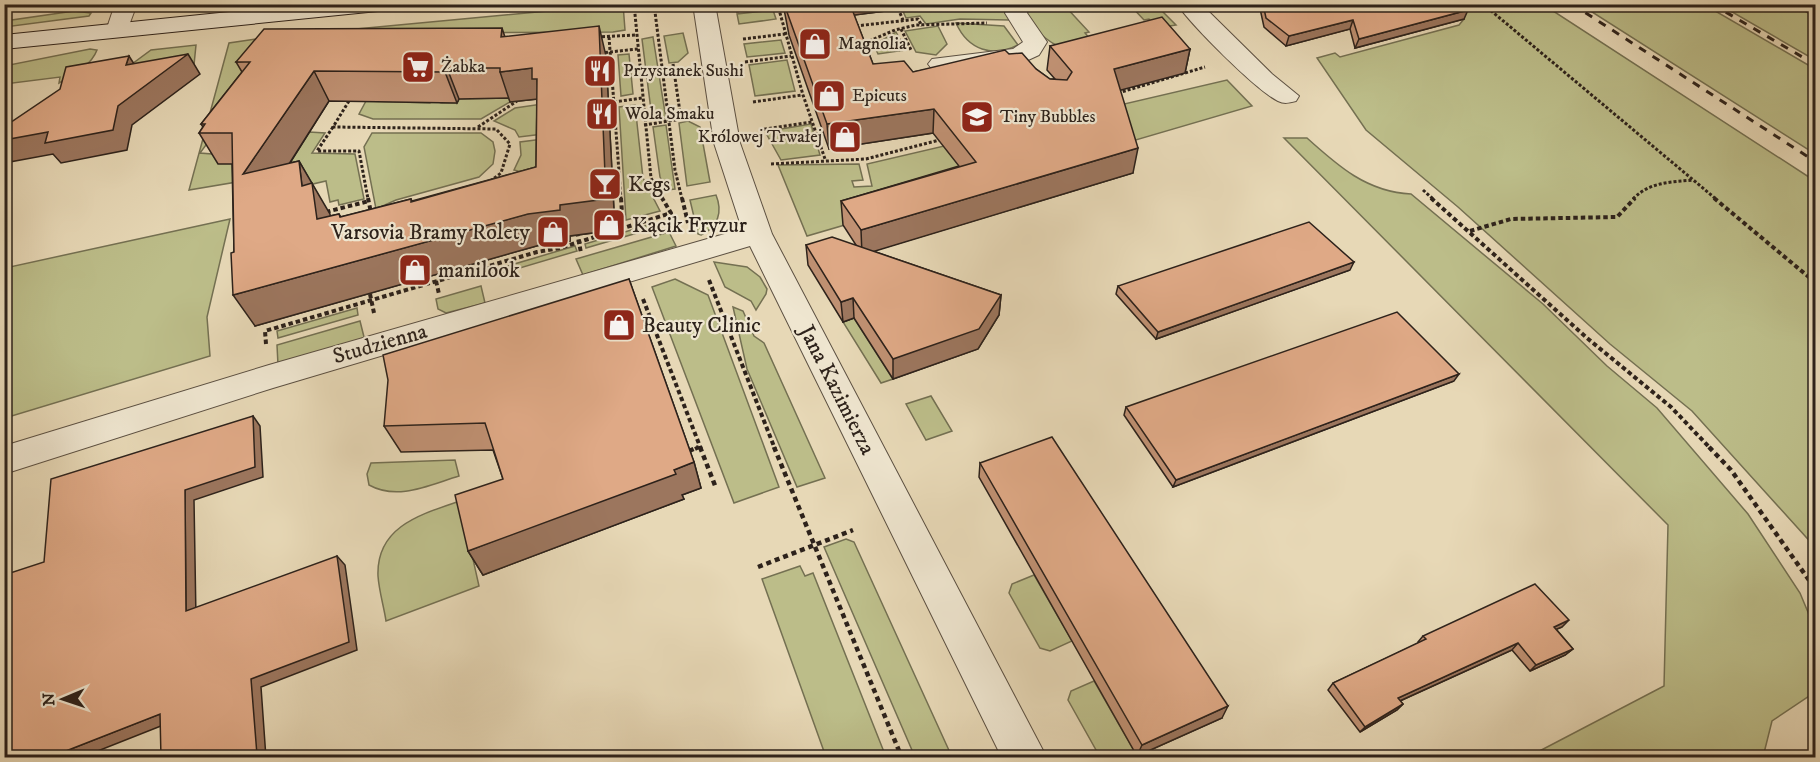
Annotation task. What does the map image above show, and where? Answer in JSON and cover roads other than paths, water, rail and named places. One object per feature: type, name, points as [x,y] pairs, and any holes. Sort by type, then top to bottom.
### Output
[{"type":"street","points":[[117,31],[126,4]]},
{"type":"street","points":[[4,42],[378,4]]},
{"type":"street","name":"Jana Kazimierza","points":[[704,4],[727,143],[758,234],[1025,758]]},
{"type":"street","points":[[1188,4],[1263,80],[1287,96]]},
{"type":"street","points":[[940,64],[965,53],[1025,63],[1035,42],[1020,12]]},
{"type":"street","points":[[4,54],[117,31]]},
{"type":"street","name":"Studzienna","points":[[4,460],[269,377],[758,234]]},
{"type":"railway","points":[[1572,4],[1816,162]]},
{"type":"railway","points":[[1712,4],[1816,65]]},
{"type":"place","name":"Magnolia","points":[[815,44]]},
{"type":"place","name":"Żabka","points":[[418,67]]},
{"type":"place","name":"Przystanek Sushi","points":[[600,71]]},
{"type":"place","name":"Epicuts","points":[[829,96]]},
{"type":"place","name":"Wola Smaku","points":[[602,114]]},
{"type":"place","name":"Tiny Bubbles","points":[[977,117]]},
{"type":"place","name":"Królowej Trwałej","points":[[845,137]]},
{"type":"place","name":"Kegs","points":[[605,184]]},
{"type":"place","name":"Kącik Fryzur","points":[[609,225]]},
{"type":"place","name":"Varsovia Bramy Rolety","points":[[553,232]]},
{"type":"place","name":"manilook","points":[[415,270]]},
{"type":"place","name":"Beauty Clinic","points":[[619,325]]}]
